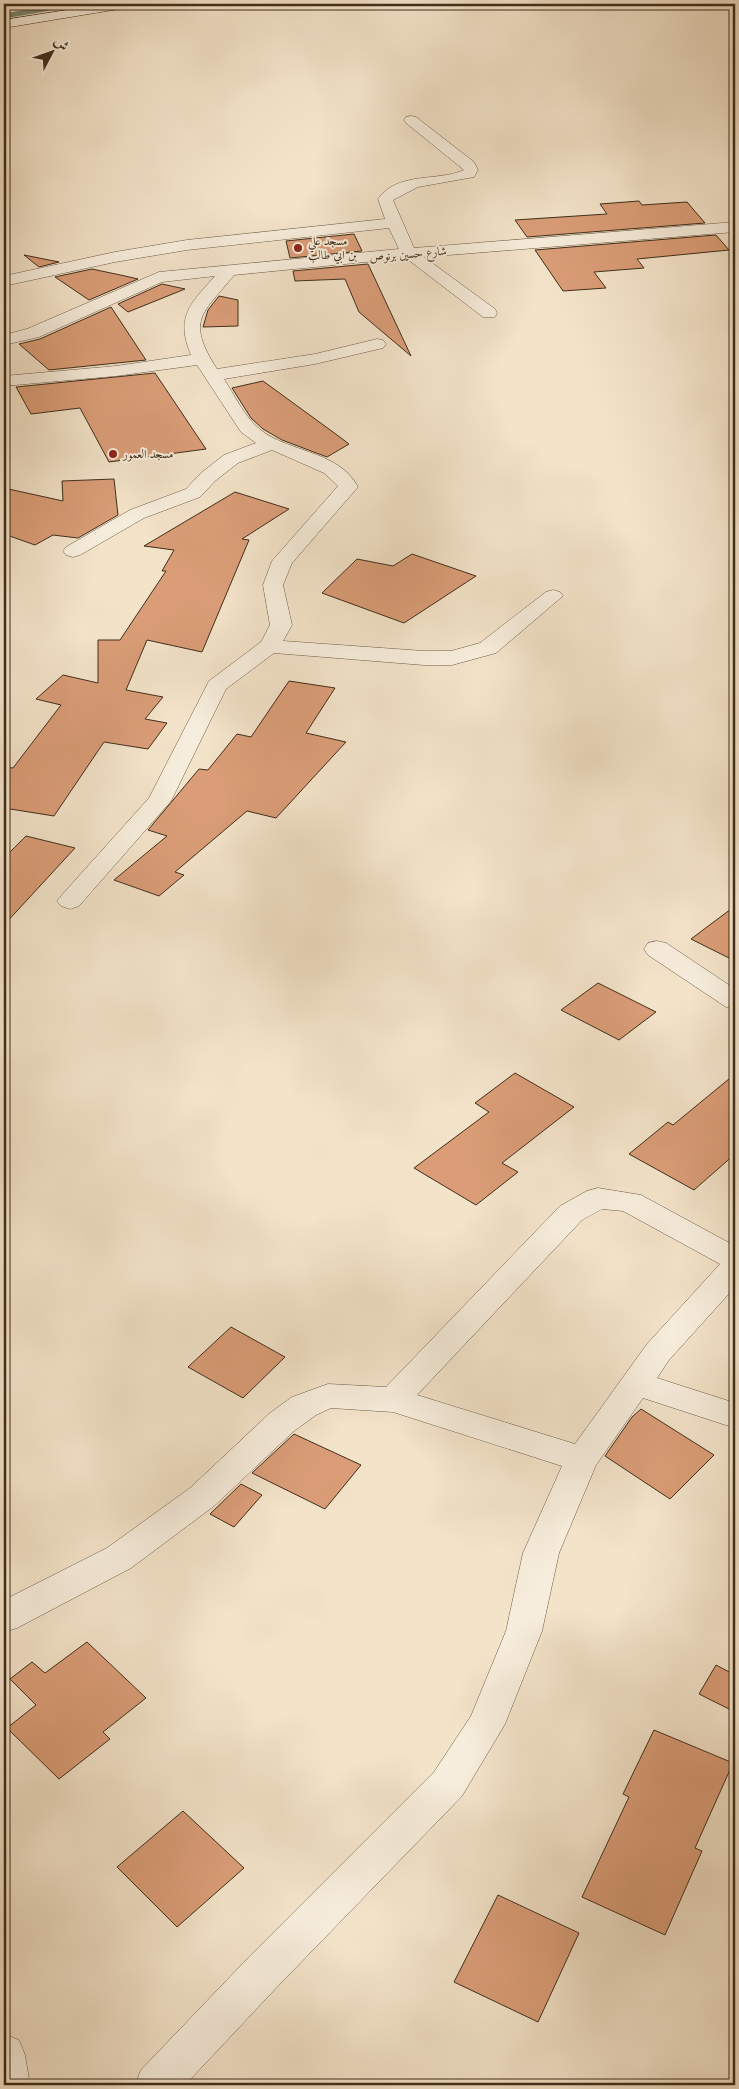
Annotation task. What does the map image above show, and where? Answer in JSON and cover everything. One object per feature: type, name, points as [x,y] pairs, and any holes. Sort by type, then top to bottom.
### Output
[{"type":"street","points":[[4,24],[125,4]]},
{"type":"street","points":[[412,120],[470,166],[471,170],[469,174],[456,178],[412,182],[394,190],[385,199],[394,223],[409,253],[489,313]]},
{"type":"street","points":[[4,281],[115,257],[187,245],[394,223]]},
{"type":"street","name":"شارع حسين برنوص","points":[[4,340],[33,333],[159,278],[409,253],[735,227]]},
{"type":"street","points":[[70,901],[159,801],[217,686],[269,646],[281,626],[273,585],[282,561],[348,487],[344,479],[331,469],[272,443],[247,428],[199,354],[191,327],[196,308],[227,272]]},
{"type":"street","points":[[4,381],[116,371],[208,367],[315,359],[377,344]]},
{"type":"street","points":[[73,551],[137,514],[193,493],[208,477],[231,459],[272,443]]},
{"type":"street","points":[[269,646],[424,658],[452,658],[488,648],[553,596]]},
{"type":"street","points":[[657,949],[735,1001]]},
{"type":"street","points":[[393,1400],[571,1213],[598,1198],[630,1202],[735,1259]]},
{"type":"street","points":[[156,2085],[263,1972],[448,1784],[486,1724],[524,1631],[541,1552],[582,1459],[658,1352],[735,1268]]},
{"type":"street","points":[[636,1383],[735,1416]]},
{"type":"street","points":[[4,1617],[119,1558],[202,1497],[282,1422],[304,1406],[328,1396],[393,1400],[582,1459]]},
{"type":"street","points":[[4,2055],[10,2085]]},
{"type":"building","points":[[639,201],[642,205],[687,202],[705,223],[527,237],[515,220],[607,214],[600,204]]},
{"type":"building","points":[[354,234],[362,251],[290,258],[286,241]]},
{"type":"building","points":[[716,235],[729,250],[637,259],[644,268],[594,272],[606,288],[563,291],[535,250]]},
{"type":"building","points":[[24,255],[59,262],[39,267]]},
{"type":"building","points":[[368,264],[411,356],[359,312],[345,279],[295,281],[293,271]]},
{"type":"building","points":[[92,269],[138,279],[89,300],[55,277]]},
{"type":"building","points":[[162,284],[185,289],[128,312],[118,304]]},
{"type":"building","points":[[219,296],[238,300],[238,326],[203,327],[208,310]]},
{"type":"building","points":[[111,307],[146,360],[49,370],[19,344],[40,339]]},
{"type":"building","points":[[155,373],[206,449],[109,462],[80,408],[31,414],[16,387]]},
{"type":"building","points":[[263,381],[349,444],[327,457],[282,440],[263,429],[251,418],[232,388]]},
{"type":"building","points":[[114,479],[118,515],[78,538],[53,535],[35,545],[4,534],[4,488],[63,501],[62,481]]},
{"type":"building","points":[[235,492],[289,509],[242,539],[249,540],[202,652],[147,640],[126,690],[163,697],[145,719],[167,723],[148,749],[104,742],[54,816],[4,808],[4,767],[13,768],[61,705],[36,699],[63,675],[98,683],[98,640],[120,640],[166,571],[162,571],[174,550],[144,546]]},
{"type":"building","points":[[412,554],[476,576],[404,623],[322,593],[357,559],[393,566]]},
{"type":"building","points":[[289,681],[335,688],[306,733],[346,742],[276,818],[247,811],[175,872],[184,875],[159,896],[114,880],[167,836],[148,830],[199,769],[208,770],[237,734],[251,737]]},
{"type":"building","points":[[26,836],[75,848],[4,925],[4,858]]},
{"type":"building","points":[[735,906],[735,961],[691,939]]},
{"type":"building","points":[[598,983],[656,1012],[619,1040],[561,1010]]},
{"type":"building","points":[[515,1073],[574,1107],[502,1163],[518,1172],[476,1205],[414,1168],[489,1112],[475,1103]]},
{"type":"building","points":[[735,1074],[735,1154],[694,1190],[629,1154],[668,1122],[673,1125]]},
{"type":"building","points":[[231,1327],[285,1357],[243,1398],[188,1367]]},
{"type":"building","points":[[641,1409],[714,1455],[670,1499],[605,1456],[632,1417]]},
{"type":"building","points":[[294,1434],[361,1465],[325,1509],[252,1473]]},
{"type":"building","points":[[241,1484],[262,1495],[234,1527],[210,1514]]},
{"type":"building","points":[[87,1642],[146,1698],[103,1732],[110,1739],[59,1779],[7,1728],[36,1705],[10,1679],[32,1662],[45,1673]]},
{"type":"building","points":[[716,1665],[735,1675],[735,1712],[699,1694]]},
{"type":"building","points":[[654,1730],[733,1763],[695,1848],[702,1851],[665,1935],[582,1897],[629,1797],[623,1794]]},
{"type":"building","points":[[183,1811],[244,1868],[177,1927],[117,1867]]},
{"type":"building","points":[[498,1895],[579,1933],[538,2022],[454,1982]]},
{"type":"waterway","points":[[4,16],[73,4]]},
{"type":"place","name":"مسجد علي بن ابي طالب","points":[[298,248]]},
{"type":"place","name":"مسجد العمور","points":[[113,454]]}]
